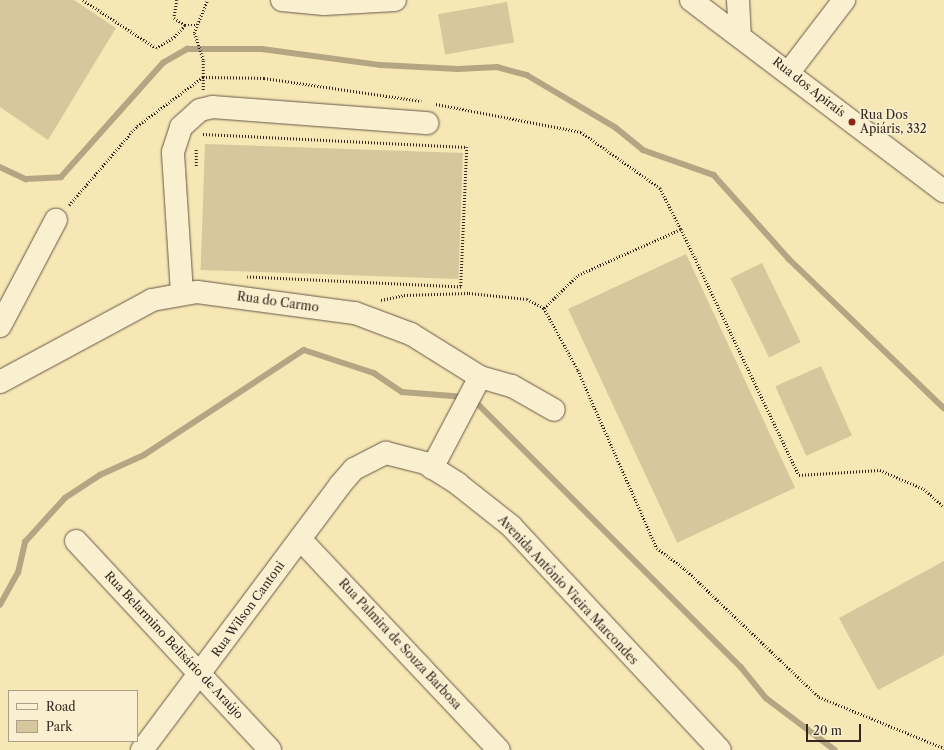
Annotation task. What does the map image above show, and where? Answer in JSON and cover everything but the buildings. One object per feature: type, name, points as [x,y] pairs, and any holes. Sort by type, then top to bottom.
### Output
[{"type":"street","points":[[282,0],[324,4],[395,0]]},
{"type":"street","name":"Rua dos Apiraís","points":[[691,0],[789,72],[944,192]]},
{"type":"street","points":[[738,0],[740,35]]},
{"type":"street","points":[[789,72],[844,0]]},
{"type":"street","points":[[182,293],[173,152],[181,127],[200,110],[212,106],[427,123]]},
{"type":"street","points":[[0,326],[56,220]]},
{"type":"street","name":"Rua do Carmo","points":[[0,382],[152,300],[182,293],[246,297],[355,313],[411,334],[480,377],[512,386],[554,410]]},
{"type":"street","points":[[432,468],[480,377]]},
{"type":"street","name":"Avenida Antônio Vieira Marcondes","points":[[354,469],[386,453],[406,456],[432,468],[458,484],[510,526],[710,747]]},
{"type":"street","name":"Rua Wilson Cantoni","points":[[142,750],[300,538],[354,469]]},
{"type":"street","name":"Rua Palmira de Souza Barbosa","points":[[300,538],[500,750]]},
{"type":"street","name":"Rua Belarmino Belisário de Araújo","points":[[76,541],[270,750]]},
{"type":"path","points":[[83,0],[156,48],[174,37],[185,25]]},
{"type":"path","points":[[177,0],[174,18],[185,25],[196,25]]},
{"type":"path","points":[[56,220],[137,126],[203,77],[203,60],[194,33],[206,0]]},
{"type":"path","points":[[197,134],[467,147],[460,288],[464,293]]},
{"type":"path","points":[[196,170],[197,141]]},
{"type":"path","points":[[544,308],[578,276],[681,229],[799,475],[880,470],[924,489],[944,507]]},
{"type":"path","points":[[238,276],[460,288]]},
{"type":"path","points":[[355,313],[374,302],[404,295],[464,293],[527,299],[544,308],[578,370],[657,548],[685,569],[819,697],[944,748]]},
{"type":"green space","points":[[0,0],[74,0],[116,28],[48,140],[0,107]]},
{"type":"green space","points":[[507,2],[514,42],[445,55],[438,14]]},
{"type":"green space","points":[[205,144],[463,153],[458,279],[201,270]]},
{"type":"green space","points":[[686,254],[795,488],[677,543],[568,309]]},
{"type":"green space","points":[[762,263],[801,342],[769,357],[731,278]]},
{"type":"green space","points":[[821,366],[852,435],[806,456],[775,386]]},
{"type":"green space","points":[[944,561],[944,655],[878,690],[839,618]]},
{"type":"waterway","points":[[0,167],[26,179],[61,177],[163,63],[187,49],[262,49],[381,65],[458,69],[497,67],[527,75],[615,127],[643,150],[714,175],[789,259],[944,408]]},
{"type":"waterway","points":[[0,605],[18,573],[25,542],[65,498],[100,475],[144,455],[304,350],[374,373],[402,392],[465,397]]},
{"type":"waterway","points":[[473,399],[741,667],[766,698],[835,750]]},
{"type":"place","name":"Rua Dos Apiáris, 332","points":[[852,122]]}]
